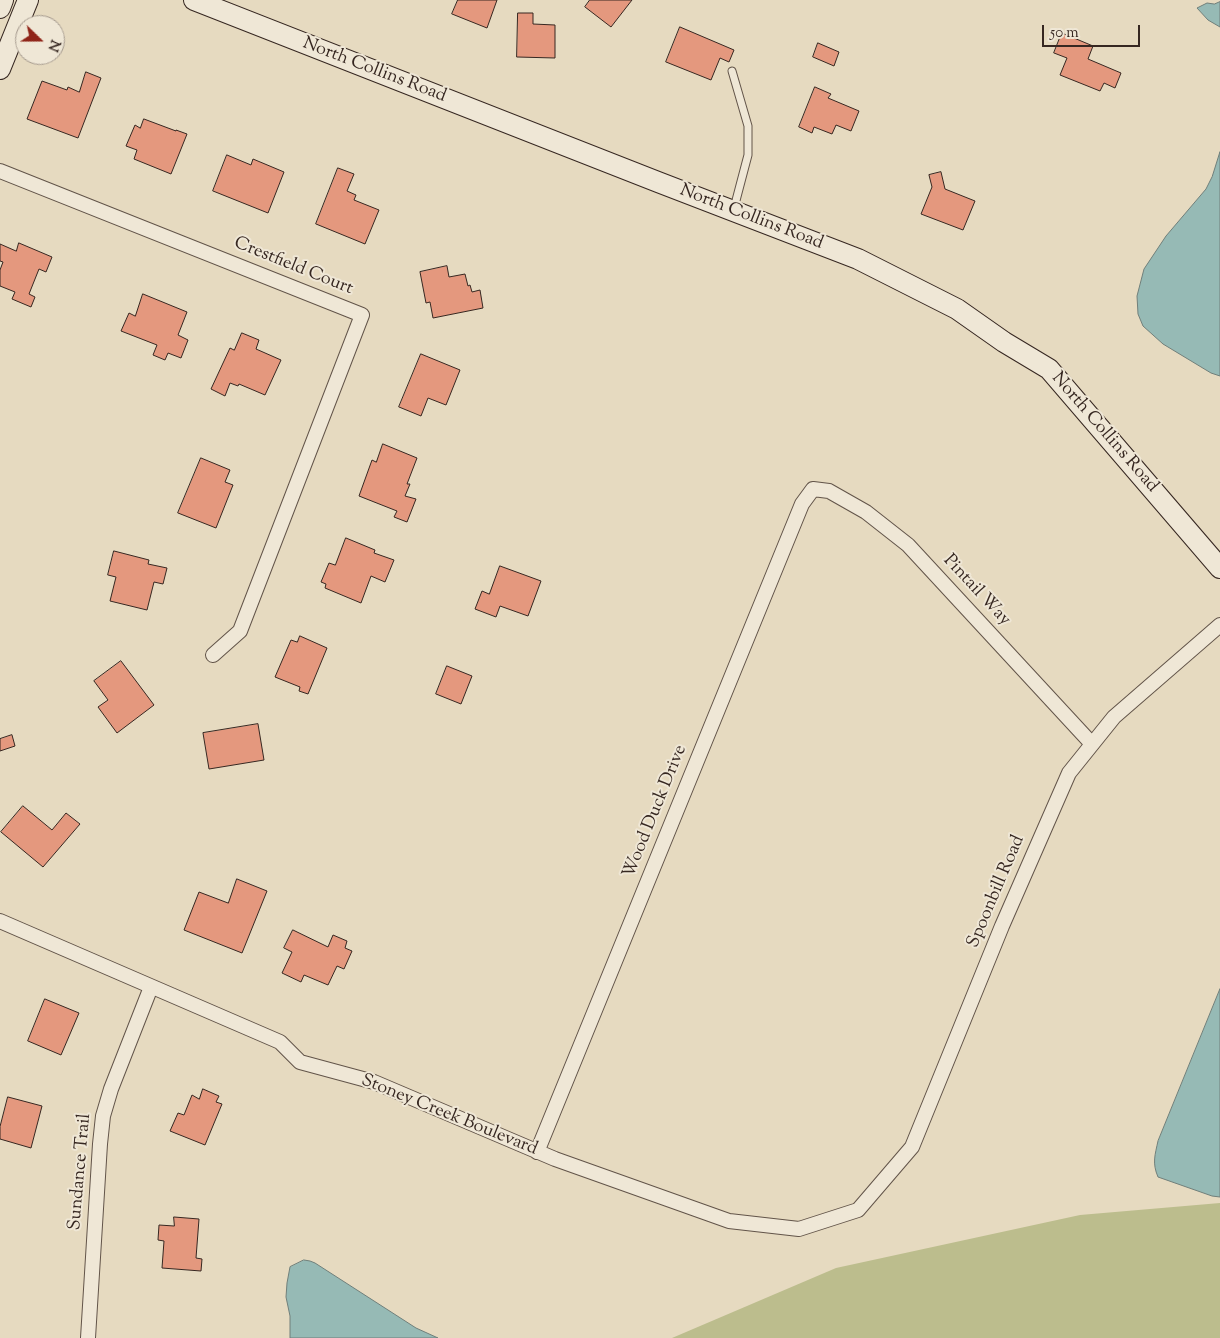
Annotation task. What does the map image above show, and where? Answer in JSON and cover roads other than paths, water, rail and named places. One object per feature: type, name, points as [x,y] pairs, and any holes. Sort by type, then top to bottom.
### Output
[{"type":"street","points":[[0,8],[3,0]]},
{"type":"street","points":[[0,69],[28,0]]},
{"type":"street","name":"North Collins Road","points":[[194,0],[867,263],[957,308],[1004,342],[1049,369],[1220,568]]},
{"type":"street","name":"Crestfield Court","points":[[0,171],[362,315],[240,631],[212,655]]},
{"type":"street","name":"Pintail Way","points":[[813,489],[829,491],[866,512],[908,545],[1092,744]]},
{"type":"street","name":"Wood Duck Drive","points":[[537,1152],[802,504],[813,489]]},
{"type":"street","name":"Spoonbill Road","points":[[858,1210],[912,1147],[999,935],[1069,773],[1114,717],[1220,625]]},
{"type":"street","name":"Stoney Creek Boulevard","points":[[0,921],[280,1042],[300,1062],[374,1082],[537,1152],[729,1221],[799,1229],[858,1210]]},
{"type":"street","name":"Sundance Trail","points":[[88,1338],[103,1116],[111,1089],[151,986]]},
{"type":"lane","points":[[732,72],[748,126],[748,155],[734,211]]},
{"type":"water","points":[[1220,2],[1220,27],[1208,20],[1197,8],[1207,3],[1214,4]]},
{"type":"water","points":[[1220,152],[1220,376],[1211,373],[1163,344],[1143,326],[1138,314],[1137,296],[1144,269],[1166,236],[1206,189]]},
{"type":"water","points":[[1220,989],[1220,1197],[1212,1196],[1158,1177],[1155,1155],[1158,1141]]},
{"type":"water","points":[[304,1260],[315,1263],[416,1328],[438,1338],[290,1338],[290,1316],[286,1297],[287,1283],[290,1267]]}]
